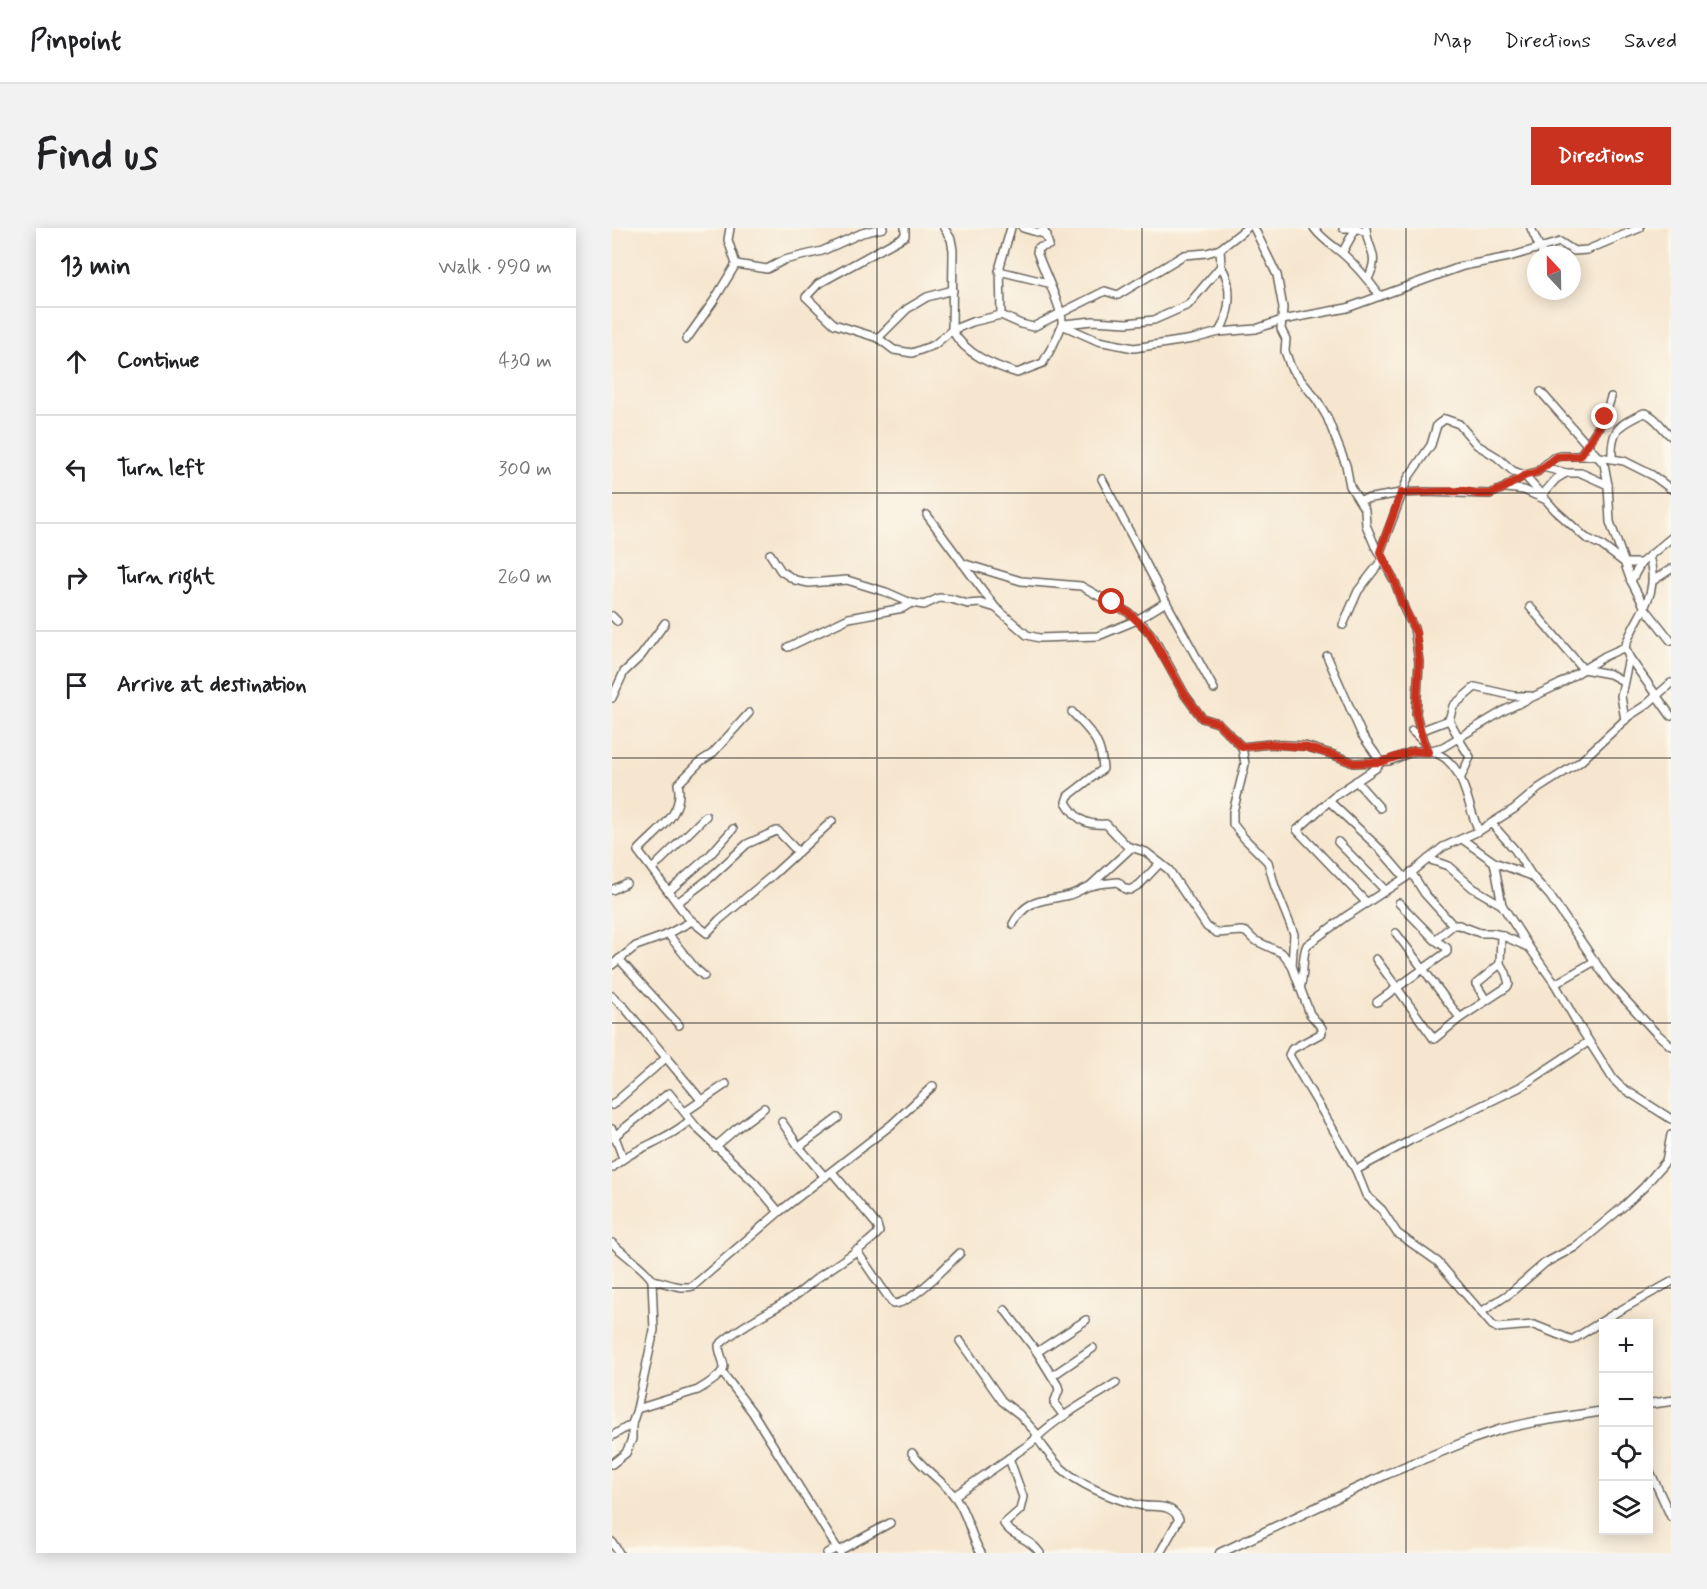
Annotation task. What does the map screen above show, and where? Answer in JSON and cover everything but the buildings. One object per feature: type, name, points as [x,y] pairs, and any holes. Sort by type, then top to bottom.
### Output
[{"type":"main road","points":[[1653,1403],[1671,1401]]},
{"type":"main road","points":[[1220,1553],[1387,1474],[1463,1443],[1523,1424],[1599,1412]]},
{"type":"street","points":[[686,340],[736,264],[728,240],[730,228]]},
{"type":"street","points":[[736,264],[767,269],[784,260],[822,251],[862,233],[882,228]]},
{"type":"street","points":[[905,228],[905,236],[818,284],[806,297],[834,324],[878,338],[894,350],[912,353],[934,345],[952,330],[1001,315],[1033,327],[1105,291],[1116,296],[1124,293],[1184,255],[1207,254],[1220,249],[1247,228]]},
{"type":"street","points":[[944,228],[951,239],[953,250],[952,330],[958,341],[977,356],[1017,373],[1042,363],[1062,325],[1062,312],[1037,252],[1038,249],[1049,245],[1045,232],[1023,228]]},
{"type":"street","points":[[1001,315],[999,271],[1011,228]]},
{"type":"street","points":[[1254,228],[1277,275],[1283,308],[1281,329],[1286,339],[1285,351],[1291,368],[1317,400],[1327,417],[1346,465],[1350,486],[1366,515],[1366,525],[1395,582],[1416,633],[1419,670],[1415,705],[1421,735],[1429,751]]},
{"type":"street","points":[[1314,228],[1368,279],[1380,296]]},
{"type":"street","points":[[1343,228],[1366,230],[1374,251],[1374,266],[1368,279]]},
{"type":"street","points":[[1342,253],[1356,228]]},
{"type":"street","points":[[1531,228],[1540,246]]},
{"type":"street","points":[[1581,250],[1640,228]]},
{"type":"street","points":[[1552,246],[1560,242],[1566,246]]},
{"type":"street","points":[[1219,332],[1223,325],[1230,292],[1227,275],[1221,266],[1220,249]]},
{"type":"street","points":[[1062,325],[1098,341],[1134,348],[1193,339],[1219,332],[1256,329],[1282,320],[1347,308],[1463,266],[1527,254]]},
{"type":"street","points":[[1062,325],[1093,321],[1127,323],[1154,320],[1188,305],[1221,266]]},
{"type":"street","points":[[999,271],[1048,283]]},
{"type":"street","points":[[878,338],[907,309],[927,297],[953,290]]},
{"type":"street","points":[[1541,392],[1587,446],[1605,459]]},
{"type":"street","points":[[1580,456],[1605,417],[1611,397]]},
{"type":"street","points":[[1671,436],[1650,414],[1640,415],[1613,434],[1605,459],[1610,522],[1631,580],[1645,608],[1671,641]]},
{"type":"street","points":[[1343,625],[1358,591],[1381,556],[1408,478],[1431,445],[1437,425],[1445,419],[1459,424],[1477,446],[1524,476],[1586,538],[1601,545],[1625,563],[1641,563]]},
{"type":"street","points":[[1359,500],[1401,493],[1464,491],[1484,495],[1540,470],[1557,457],[1580,456],[1637,466],[1671,489]]},
{"type":"street","points":[[1540,470],[1581,473],[1608,485]]},
{"type":"street","points":[[1535,486],[1540,470]]},
{"type":"street","points":[[1545,498],[1556,479],[1566,473]]},
{"type":"street","points":[[1102,479],[1214,689]]},
{"type":"street","points":[[1504,488],[1524,490],[1545,498]]},
{"type":"street","points":[[927,515],[996,608],[1027,635],[1039,638],[1098,636],[1137,620],[1166,602]]},
{"type":"street","points":[[1631,580],[1641,563],[1671,538]]},
{"type":"street","points":[[770,554],[781,571],[795,580],[809,583],[847,580],[886,592],[911,603],[924,605],[939,598],[968,604],[980,603],[996,608]]},
{"type":"street","points":[[1242,747],[1269,744],[1305,747],[1354,763],[1381,762],[1414,751],[1441,750],[1505,710],[1558,685],[1625,647],[1645,608],[1654,580],[1649,556]]},
{"type":"street","points":[[962,563],[1021,581],[1081,586],[1112,602],[1137,620],[1153,638],[1185,695],[1202,718],[1218,723],[1242,747],[1245,764],[1233,812],[1233,824],[1268,862],[1275,887],[1294,934],[1292,966]]},
{"type":"street","points":[[1654,580],[1671,569]]},
{"type":"street","points":[[788,647],[849,618],[903,608],[911,603]]},
{"type":"street","points":[[1530,607],[1583,669],[1594,669],[1623,681]]},
{"type":"street","points":[[612,698],[624,672],[641,656],[664,623]]},
{"type":"street","points":[[1625,647],[1629,657],[1671,716]]},
{"type":"street","points":[[1326,656],[1362,735],[1381,762]]},
{"type":"street","points":[[1625,720],[1621,696],[1629,657]]},
{"type":"street","points":[[1300,988],[1304,977],[1304,952],[1307,945],[1345,917],[1405,879],[1443,847],[1492,824],[1539,788],[1580,762],[1625,720],[1671,683]]},
{"type":"street","points":[[1461,777],[1470,758],[1449,720],[1453,706],[1475,687],[1514,696],[1532,696]]},
{"type":"street","points":[[1072,712],[1101,747],[1103,769],[1068,796],[1066,802],[1083,823],[1106,824],[1131,849],[1146,852],[1160,863],[1174,876],[1207,927],[1217,933],[1246,932],[1254,940],[1282,953],[1292,966],[1310,1014],[1322,1028],[1322,1033],[1292,1049],[1288,1055],[1356,1170],[1366,1195],[1380,1207],[1397,1233],[1438,1262],[1497,1328],[1534,1325],[1572,1340],[1671,1282]]},
{"type":"street","points":[[750,713],[712,754],[701,761],[678,784],[680,793],[670,822],[638,851],[677,903],[692,921],[707,933],[832,820]]},
{"type":"street","points":[[1421,735],[1449,720]]},
{"type":"street","points":[[1441,750],[1461,777],[1479,831]]},
{"type":"street","points":[[1367,903],[1297,830],[1329,801],[1376,768],[1381,762]]},
{"type":"street","points":[[1456,768],[1465,770]]},
{"type":"street","points":[[1356,781],[1380,808]]},
{"type":"street","points":[[1329,801],[1381,850],[1405,879]]},
{"type":"street","points":[[652,869],[706,816]]},
{"type":"street","points":[[1492,824],[1550,896],[1627,1002],[1671,1046]]},
{"type":"street","points":[[669,891],[710,855],[733,829]]},
{"type":"street","points":[[677,903],[710,878],[747,844],[776,831],[798,852]]},
{"type":"street","points":[[1461,839],[1494,861],[1532,876]]},
{"type":"street","points":[[1338,842],[1386,890]]},
{"type":"street","points":[[1090,886],[1131,849]]},
{"type":"street","points":[[1428,859],[1448,866],[1473,888],[1502,905]]},
{"type":"street","points":[[1494,861],[1502,905],[1528,947],[1555,984],[1607,1072],[1621,1087],[1671,1119]]},
{"type":"street","points":[[1013,924],[1017,916],[1041,899],[1067,896],[1090,886],[1118,882],[1125,889],[1130,890],[1140,884],[1160,863]]},
{"type":"street","points":[[1411,872],[1419,886],[1452,926]]},
{"type":"street","points":[[612,890],[626,883]]},
{"type":"street","points":[[1377,1002],[1447,952],[1447,948],[1435,940],[1399,903]]},
{"type":"street","points":[[612,965],[636,946],[668,934],[692,921]]},
{"type":"street","points":[[1435,940],[1452,926],[1459,925],[1480,933],[1501,935],[1528,947]]},
{"type":"street","points":[[1396,933],[1460,1018]]},
{"type":"street","points":[[668,934],[704,976]]},
{"type":"street","points":[[1376,959],[1398,987],[1420,1023],[1434,1039],[1509,984],[1500,964],[1501,935]]},
{"type":"street","points":[[619,959],[679,1024]]},
{"type":"street","points":[[1555,984],[1595,961]]},
{"type":"street","points":[[1486,1000],[1476,984],[1500,964]]},
{"type":"street","points":[[612,996],[625,1008],[702,1101]]},
{"type":"street","points":[[1356,1170],[1410,1140],[1520,1087],[1588,1042]]},
{"type":"street","points":[[612,1113],[615,1103],[667,1057]]},
{"type":"street","points":[[685,1112],[726,1084]]},
{"type":"street","points":[[652,1280],[682,1287],[693,1286],[779,1212],[891,1125],[933,1086]]},
{"type":"street","points":[[622,1158],[613,1134],[669,1093],[690,1120],[715,1147],[755,1183],[779,1212]]},
{"type":"street","points":[[715,1147],[764,1108]]},
{"type":"street","points":[[799,1147],[838,1118]]},
{"type":"street","points":[[612,1168],[622,1158],[640,1151],[690,1120]]},
{"type":"street","points":[[782,1122],[799,1147],[825,1177]]},
{"type":"street","points":[[1481,1312],[1509,1294],[1545,1263],[1575,1248],[1631,1199],[1666,1161],[1671,1135]]},
{"type":"street","points":[[637,1409],[698,1390],[722,1372],[724,1366],[719,1345],[754,1319],[804,1290],[879,1232],[879,1228],[832,1172]]},
{"type":"street","points":[[612,1243],[624,1256],[650,1275],[654,1330],[632,1424],[630,1448],[612,1464]]},
{"type":"street","points":[[856,1250],[893,1304],[900,1304],[920,1290],[960,1253]]},
{"type":"street","points":[[1005,1310],[1052,1376],[1059,1390],[1054,1403],[1064,1416]]},
{"type":"street","points":[[1037,1352],[1086,1320]]},
{"type":"street","points":[[960,1341],[1002,1401],[1018,1414],[1057,1465],[1068,1474],[1112,1497],[1137,1505],[1166,1507],[1175,1511],[1179,1519],[1160,1553]]},
{"type":"street","points":[[1052,1376],[1093,1348]]},
{"type":"street","points":[[722,1372],[753,1413],[839,1550]]},
{"type":"street","points":[[954,1496],[1064,1416],[1116,1383]]},
{"type":"street","points":[[612,1436],[632,1424]]},
{"type":"street","points":[[912,1453],[954,1496],[965,1513],[976,1546],[981,1553]]},
{"type":"street","points":[[1009,1458],[1023,1497],[1020,1510],[1004,1524],[1010,1532],[1035,1545],[1040,1553]]},
{"type":"street","points":[[1653,1478],[1671,1517]]},
{"type":"street","points":[[827,1553],[839,1550],[890,1523]]},
{"type":"street","points":[[612,1542],[619,1553]]},
{"type":"route","points":[[1112,602],[1129,613],[1149,632],[1185,695],[1202,718],[1218,723],[1242,747],[1269,744],[1305,747],[1354,763],[1389,761],[1401,754],[1414,751],[1428,752],[1417,723],[1415,705],[1419,662],[1416,633],[1380,552],[1401,493],[1464,491],[1484,495],[1496,492],[1524,476],[1537,472],[1553,458],[1580,456],[1605,417]]}]
